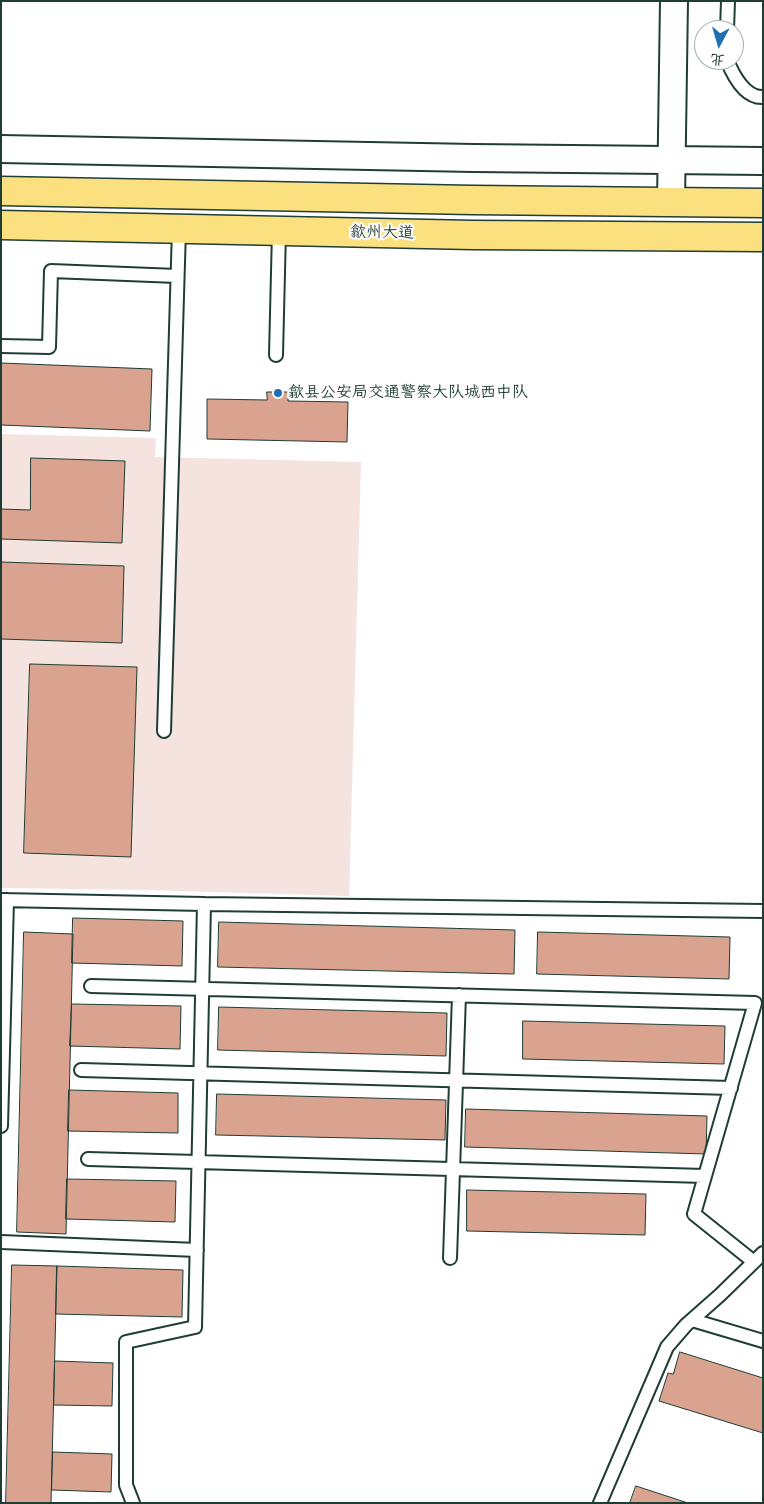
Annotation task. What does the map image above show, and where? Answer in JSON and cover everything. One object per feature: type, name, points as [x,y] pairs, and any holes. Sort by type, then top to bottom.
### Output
[{"type":"highway","points":[[1,191],[473,200],[763,203]]},
{"type":"highway","name":"歙州大道","points":[[1,225],[473,235],[763,237]]},
{"type":"street","points":[[671,202],[674,1]]},
{"type":"street","points":[[1,149],[464,158],[763,161]]},
{"type":"lane","points":[[727,20],[728,1]]},
{"type":"lane","points":[[731,70],[740,84],[757,97],[763,97]]},
{"type":"lane","points":[[164,731],[179,229]]},
{"type":"lane","points":[[276,355],[279,231]]},
{"type":"lane","points":[[1,346],[48,347],[51,271],[178,276]]},
{"type":"lane","points":[[1,1126],[4,900],[763,911]]},
{"type":"lane","points":[[133,1503],[126,1485],[126,1342],[195,1327],[204,904]]},
{"type":"lane","points":[[91,986],[755,1004],[694,1214],[758,1258],[667,1346],[600,1503]]},
{"type":"lane","points":[[450,1258],[459,996]]},
{"type":"lane","points":[[81,1070],[731,1088]]},
{"type":"lane","points":[[88,1159],[705,1176]]},
{"type":"lane","points":[[1,1242],[197,1250]]},
{"type":"lane","points":[[692,1320],[763,1341]]},
{"type":"shaded area","points":[[1,434],[156,438],[155,457],[361,462],[349,896],[1,888]]},
{"type":"building","points":[[1,363],[152,369],[150,431],[1,425]]},
{"type":"building","points":[[267,392],[288,392],[288,401],[348,402],[347,442],[207,439],[207,399],[267,400]]},
{"type":"building","points":[[31,458],[125,461],[122,543],[1,539],[1,509],[30,510]]},
{"type":"building","points":[[1,562],[124,566],[122,643],[1,639]]},
{"type":"building","points":[[30,664],[137,667],[131,857],[24,853]]},
{"type":"building","points":[[73,918],[183,921],[182,966],[72,963]]},
{"type":"building","points":[[219,922],[515,930],[514,974],[218,967]]},
{"type":"building","points":[[24,932],[73,934],[66,1234],[17,1232]]},
{"type":"building","points":[[538,932],[730,937],[729,979],[537,974]]},
{"type":"building","points":[[72,1004],[181,1006],[180,1049],[70,1046]]},
{"type":"building","points":[[219,1007],[447,1013],[446,1056],[218,1050]]},
{"type":"building","points":[[523,1021],[725,1026],[724,1064],[523,1059]]},
{"type":"building","points":[[69,1090],[178,1093],[178,1133],[68,1131]]},
{"type":"building","points":[[217,1094],[446,1100],[445,1140],[216,1135]]},
{"type":"building","points":[[466,1109],[707,1116],[706,1154],[465,1147]]},
{"type":"building","points":[[67,1179],[176,1181],[175,1222],[66,1219]]},
{"type":"building","points":[[467,1190],[646,1194],[645,1235],[467,1231]]},
{"type":"building","points":[[12,1265],[57,1266],[51,1503],[6,1503]]},
{"type":"building","points":[[57,1266],[183,1270],[182,1317],[56,1314]]},
{"type":"building","points":[[680,1352],[763,1378],[763,1433],[659,1401],[668,1373],[673,1374]]},
{"type":"building","points":[[55,1361],[113,1363],[112,1406],[54,1405]]},
{"type":"building","points":[[53,1452],[112,1454],[111,1492],[52,1490]]},
{"type":"building","points":[[636,1486],[688,1503],[630,1503]]},
{"type":"place","name":"歙县公安局交通警察大队城西中队","points":[[278,393]]}]
